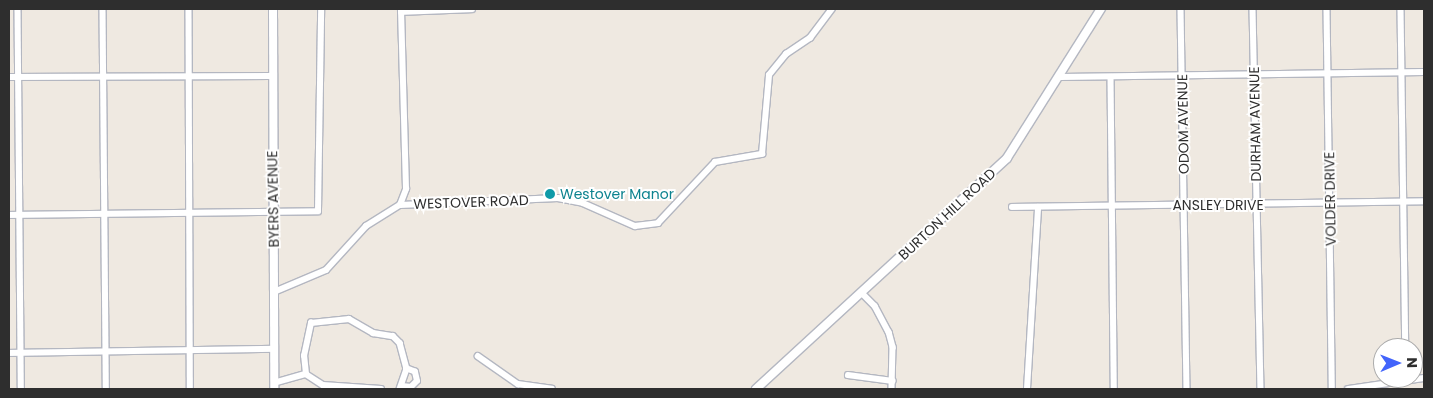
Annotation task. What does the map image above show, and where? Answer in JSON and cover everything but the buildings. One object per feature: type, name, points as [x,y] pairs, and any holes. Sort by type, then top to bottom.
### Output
[{"type":"street","points":[[18,9],[21,389]]},
{"type":"street","points":[[104,9],[106,389]]},
{"type":"street","points":[[189,9],[190,389]]},
{"type":"street","name":"BYERS AVENUE","points":[[273,9],[274,386]]},
{"type":"street","points":[[9,215],[315,212],[320,205],[321,9]]},
{"type":"street","points":[[400,205],[406,190],[401,11],[472,9]]},
{"type":"street","name":"WESTOVER ROAD","points":[[274,292],[326,270],[366,226],[400,205],[558,198],[583,203],[635,226],[658,223],[715,162],[762,154],[769,75],[786,54],[810,38],[832,9]]},
{"type":"street","name":"BURTON HILL ROAD","points":[[757,389],[1007,158],[1060,77],[1101,9]]},
{"type":"street","name":"ODOM AVENUE","points":[[1181,9],[1187,389]]},
{"type":"street","name":"DURHAM AVENUE","points":[[1253,9],[1261,389]]},
{"type":"street","name":"VOLDER DRIVE","points":[[1327,9],[1332,389]]},
{"type":"street","points":[[1401,9],[1406,338]]},
{"type":"street","points":[[1060,77],[1424,72]]},
{"type":"street","points":[[9,77],[272,76]]},
{"type":"street","points":[[1111,76],[1114,389]]},
{"type":"street","name":"ANSLEY DRIVE","points":[[1012,207],[1424,201]]},
{"type":"street","points":[[1027,389],[1038,207]]},
{"type":"street","points":[[862,292],[889,332],[892,389]]},
{"type":"street","points":[[306,374],[304,356],[311,324],[330,318],[359,322],[373,333],[393,336],[400,343],[407,369],[401,388],[410,387],[417,381],[415,372],[407,369]]},
{"type":"street","points":[[9,353],[274,349]]},
{"type":"street","points":[[478,356],[518,384],[552,389]]},
{"type":"street","points":[[274,386],[306,374]]},
{"type":"street","points":[[306,374],[323,384],[381,389]]},
{"type":"street","points":[[848,375],[893,381]]},
{"type":"street","points":[[1348,389],[1373,385]]},
{"type":"place","name":"Westover Manor","points":[[550,194]]}]
